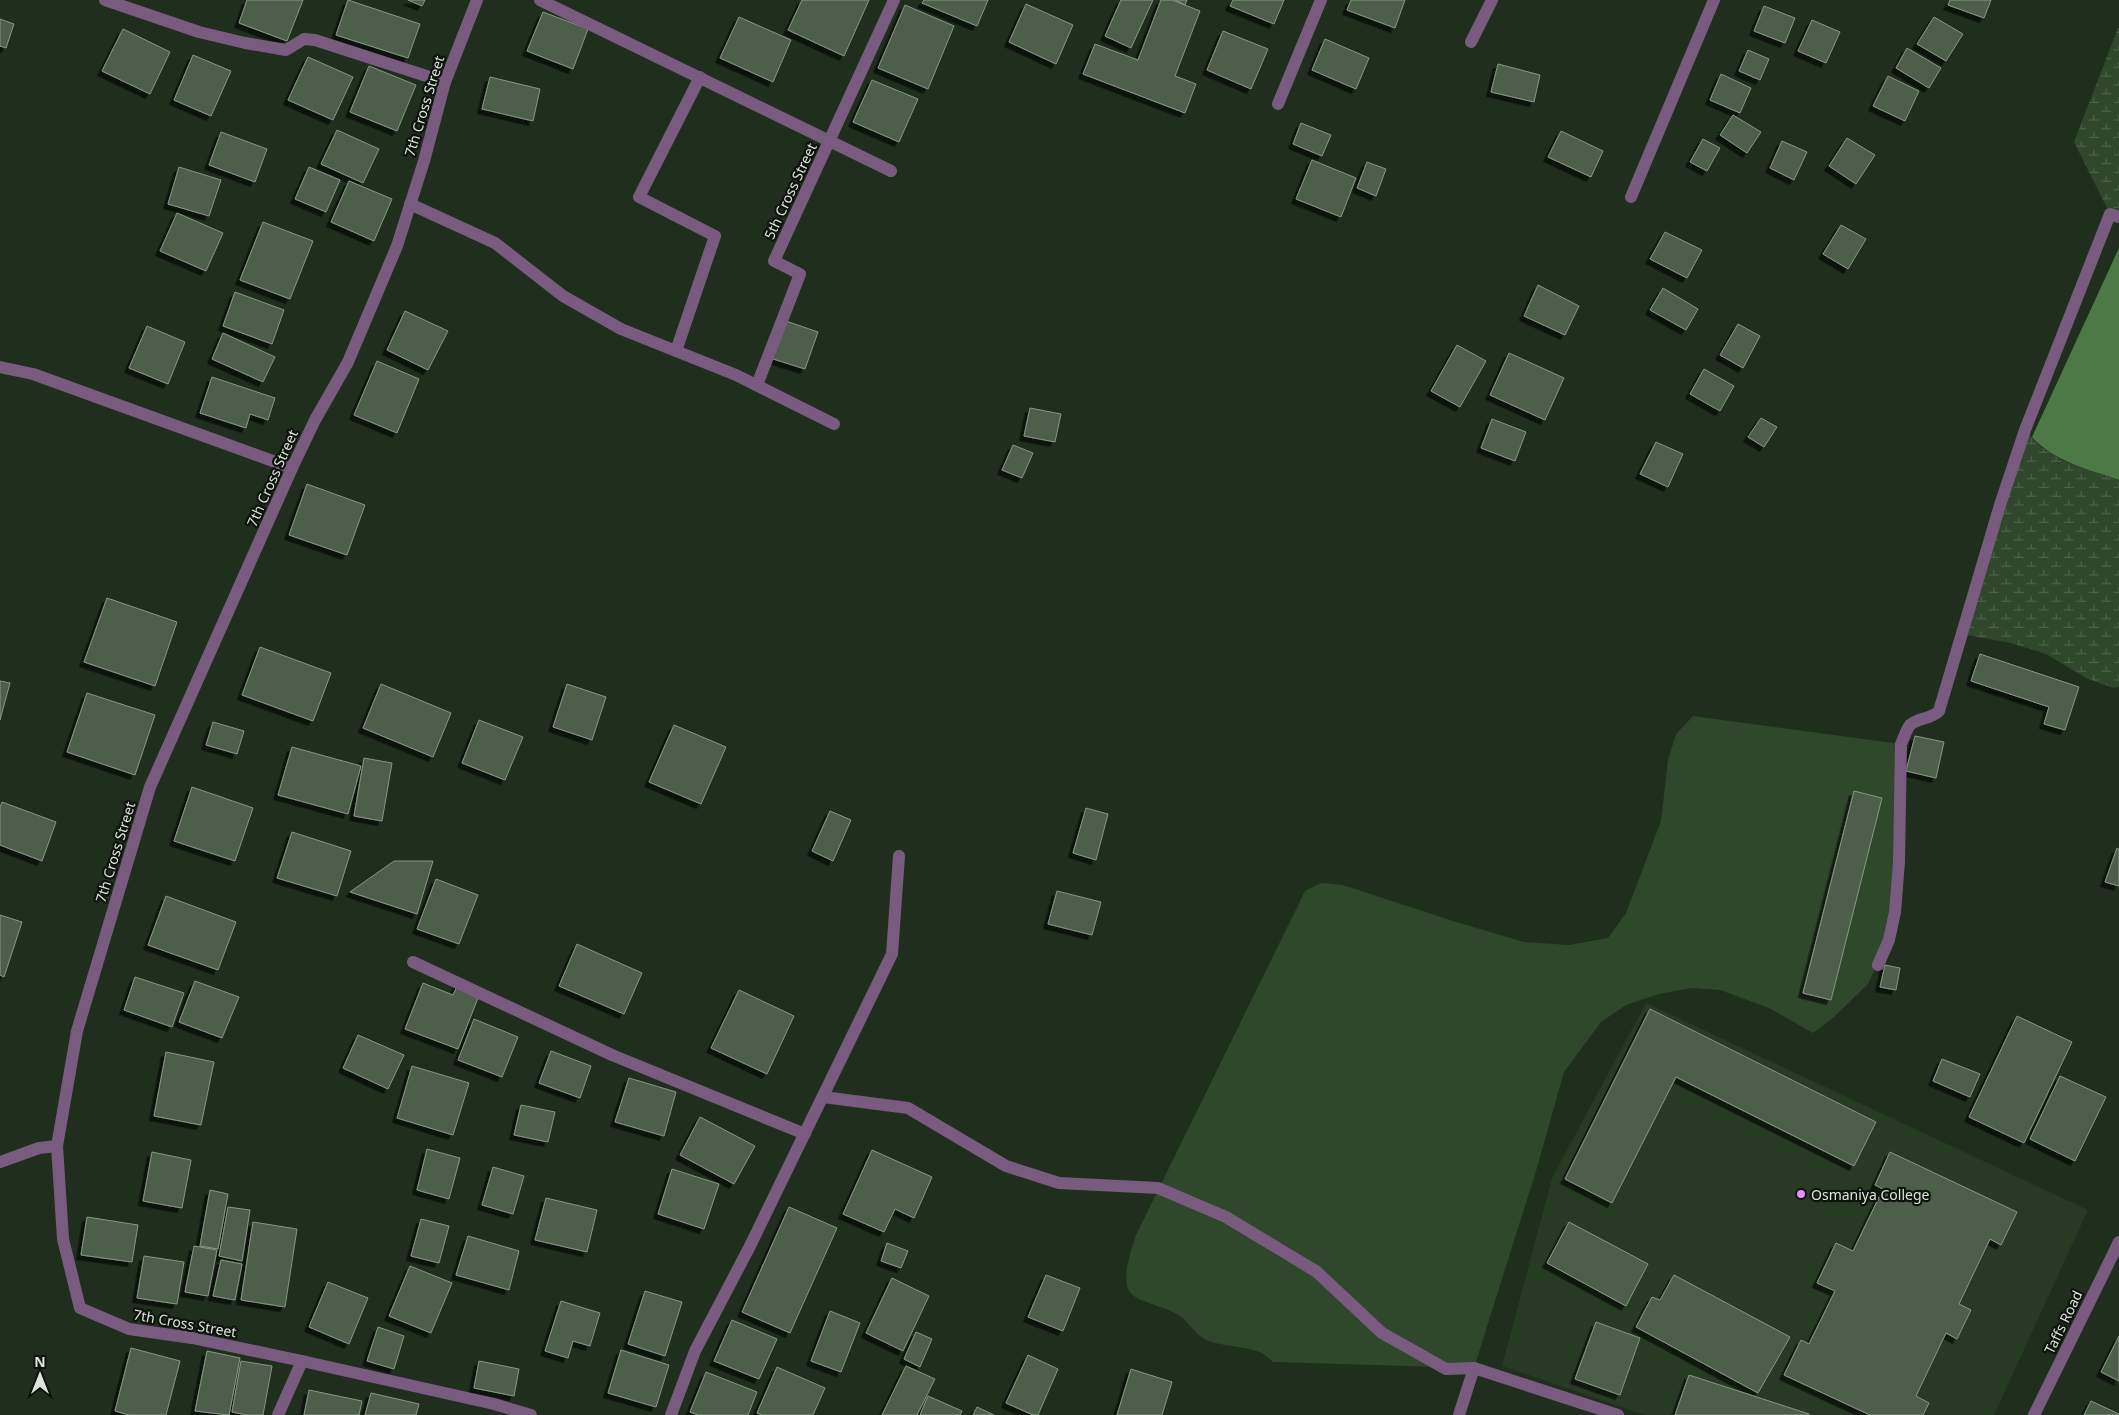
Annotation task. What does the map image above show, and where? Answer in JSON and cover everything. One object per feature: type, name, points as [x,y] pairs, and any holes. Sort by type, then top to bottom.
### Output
[{"type":"street","points":[[105,0],[199,32],[245,43],[286,50],[304,40],[315,40],[445,82]]},
{"type":"street","name":"7th Cross Street","points":[[477,0],[445,82],[410,204],[393,254],[348,362],[315,420],[292,468],[150,787],[77,1031],[57,1146],[63,1239],[80,1308],[129,1329],[192,1338],[302,1361],[494,1404],[531,1415]]},
{"type":"street","points":[[540,0],[891,171]]},
{"type":"street","name":"5th Cross Street","points":[[757,385],[800,274],[774,261],[894,0]]},
{"type":"street","points":[[1278,104],[1322,0]]},
{"type":"street","points":[[1472,42],[1492,0]]},
{"type":"street","points":[[1630,197],[1714,0]]},
{"type":"street","points":[[676,351],[715,236],[639,197],[700,77]]},
{"type":"street","points":[[410,204],[494,243],[563,296],[621,329],[757,385],[834,424]]},
{"type":"street","points":[[1878,965],[1889,940],[1895,912],[1899,862],[1901,744],[1909,726],[1919,720],[1933,717],[1939,711],[2000,505],[2025,430],[2110,214],[2119,217]]},
{"type":"street","points":[[0,367],[33,374],[292,468]]},
{"type":"street","points":[[671,1415],[695,1351],[805,1134],[892,954],[899,856]]},
{"type":"street","points":[[413,962],[612,1055],[805,1134]]},
{"type":"street","points":[[822,1097],[908,1108],[1006,1166],[1059,1183],[1158,1188],[1226,1218],[1317,1272],[1382,1333],[1446,1370],[1474,1368],[1618,1415]]},
{"type":"street","points":[[0,1162],[39,1148],[57,1146]]},
{"type":"street","name":"Taffs Road","points":[[2034,1415],[2119,1242]]},
{"type":"street","points":[[278,1415],[302,1361]]},
{"type":"street","points":[[1459,1415],[1474,1368]]},
{"type":"shaded area","points":[[2119,248],[2119,480],[2061,459],[2041,446],[2032,437]]},
{"type":"shaded area","name":"Osmaniya College","points":[[1646,1003],[2088,1210],[1994,1415],[1645,1415],[1502,1366],[1552,1178]]},
{"type":"green space","points":[[2118,28],[2119,217],[2110,214],[2074,142]]},
{"type":"green space","points":[[2025,430],[2041,447],[2062,460],[2119,480],[2119,687],[2113,688],[2086,678],[2046,654],[2011,643],[1961,634]]},
{"type":"green space","points":[[1693,716],[1901,744],[1889,940],[1868,984],[1833,1018],[1813,1033],[1769,1008],[1720,990],[1692,988],[1659,994],[1626,1005],[1601,1022],[1564,1072],[1536,1171],[1474,1368],[1273,1362],[1260,1352],[1206,1340],[1182,1317],[1131,1294],[1126,1279],[1136,1235],[1305,891],[1321,883],[1343,885],[1524,942],[1569,945],[1608,938],[1626,913],[1661,821],[1668,760],[1676,734]]},
{"type":"building","points":[[247,0],[303,0],[287,41],[239,23]]},
{"type":"building","points":[[348,0],[420,24],[408,58],[336,35]]},
{"type":"building","points":[[408,0],[425,0],[422,6]]},
{"type":"building","points":[[802,0],[869,0],[844,56],[788,30]]},
{"type":"building","points":[[924,0],[988,0],[977,26],[922,3]]},
{"type":"building","points":[[1121,0],[1153,0],[1131,48],[1105,36]]},
{"type":"building","points":[[1161,0],[1172,0],[1200,11],[1175,76],[1196,84],[1185,113],[1083,74],[1095,44],[1138,60]]},
{"type":"building","points":[[1175,0],[1187,0],[1185,5]]},
{"type":"building","points":[[1233,0],[1284,0],[1274,24],[1230,6]]},
{"type":"building","points":[[1351,0],[1405,0],[1395,28],[1347,10]]},
{"type":"building","points":[[1950,0],[1991,0],[1984,18],[1948,5]]},
{"type":"building","points":[[1026,4],[1073,25],[1056,64],[1009,42]]},
{"type":"building","points":[[905,5],[954,26],[928,89],[878,68]]},
{"type":"building","points":[[1764,6],[1795,18],[1785,43],[1754,31]]},
{"type":"building","points":[[543,12],[588,29],[573,69],[527,51]]},
{"type":"building","points":[[739,17],[791,40],[773,82],[720,58]]},
{"type":"building","points":[[1934,17],[1963,34],[1946,61],[1917,44]]},
{"type":"building","points":[[0,19],[14,24],[6,48],[0,46]]},
{"type":"building","points":[[1812,20],[1840,32],[1826,63],[1798,51]]},
{"type":"building","points":[[123,29],[170,52],[150,94],[102,71]]},
{"type":"building","points":[[1223,31],[1268,49],[1251,89],[1207,70]]},
{"type":"building","points":[[1325,39],[1369,58],[1356,89],[1312,70]]},
{"type":"building","points":[[1907,48],[1941,68],[1929,88],[1896,68]]},
{"type":"building","points":[[1748,50],[1769,59],[1760,80],[1739,71]]},
{"type":"building","points":[[193,55],[231,71],[211,116],[174,100]]},
{"type":"building","points":[[308,57],[353,77],[333,120],[288,100]]},
{"type":"building","points":[[1498,64],[1540,75],[1534,102],[1491,92]]},
{"type":"building","points":[[369,66],[416,85],[397,131],[350,112]]},
{"type":"building","points":[[1721,74],[1751,88],[1740,113],[1710,100]]},
{"type":"building","points":[[1888,76],[1919,91],[1905,121],[1873,106]]},
{"type":"building","points":[[490,77],[540,89],[533,121],[482,109]]},
{"type":"building","points":[[872,80],[918,99],[899,142],[853,122]]},
{"type":"building","points":[[1733,115],[1761,132],[1747,153],[1720,135]]},
{"type":"building","points":[[1301,123],[1331,135],[1322,156],[1293,144]]},
{"type":"building","points":[[337,130],[379,149],[363,183],[321,164]]},
{"type":"building","points":[[1561,131],[1603,151],[1591,177],[1548,157]]},
{"type":"building","points":[[221,132],[267,149],[255,182],[209,165]]},
{"type":"building","points":[[1847,138],[1875,155],[1856,184],[1829,166]]},
{"type":"building","points":[[1703,139],[1720,148],[1707,171],[1690,162]]},
{"type":"building","points":[[1782,141],[1807,152],[1794,180],[1770,168]]},
{"type":"building","points":[[1312,160],[1356,178],[1341,217],[1296,199]]},
{"type":"building","points":[[1367,162],[1386,169],[1376,196],[1357,188]]},
{"type":"building","points":[[179,167],[221,180],[209,216],[168,204]]},
{"type":"building","points":[[309,167],[340,180],[326,212],[295,199]]},
{"type":"building","points":[[349,181],[392,199],[374,241],[331,222]]},
{"type":"building","points":[[177,213],[223,233],[206,271],[160,251]]},
{"type":"building","points":[[263,222],[313,241],[290,299],[240,280]]},
{"type":"building","points":[[1841,225],[1866,239],[1848,269],[1823,254]]},
{"type":"building","points":[[1665,232],[1702,250],[1687,278],[1650,259]]},
{"type":"building","points":[[1538,285],[1579,306],[1565,335],[1524,316]]},
{"type":"building","points":[[1663,288],[1698,309],[1686,330],[1650,310]]},
{"type":"building","points":[[235,292],[284,310],[272,344],[223,326]]},
{"type":"building","points":[[405,311],[448,331],[428,370],[387,350]]},
{"type":"building","points":[[783,320],[818,332],[805,369],[770,358]]},
{"type":"building","points":[[1738,324],[1760,336],[1743,368],[1720,355]]},
{"type":"building","points":[[147,326],[185,342],[168,384],[129,368]]},
{"type":"building","points":[[223,333],[275,357],[263,382],[212,359]]},
{"type":"building","points":[[1457,345],[1486,361],[1460,407],[1431,391]]},
{"type":"building","points":[[1509,353],[1564,378],[1545,420],[1490,395]]},
{"type":"building","points":[[377,361],[419,379],[397,433],[354,415]]},
{"type":"building","points":[[1704,369],[1734,386],[1720,411],[1690,394]]},
{"type":"building","points":[[212,377],[275,398],[268,420],[250,414],[246,428],[200,413]]},
{"type":"building","points":[[1030,408],[1061,414],[1055,442],[1024,436]]},
{"type":"building","points":[[1761,418],[1777,427],[1764,447],[1748,437]]},
{"type":"building","points":[[1492,419],[1526,432],[1515,461],[1481,448]]},
{"type":"building","points":[[1656,442],[1683,454],[1668,487],[1640,474]]},
{"type":"building","points":[[1013,445],[1033,453],[1022,478],[1002,470]]},
{"type":"building","points":[[307,484],[365,505],[347,555],[289,535]]},
{"type":"building","points":[[107,598],[177,622],[155,686],[84,662]]},
{"type":"building","points":[[260,647],[331,673],[313,721],[242,695]]},
{"type":"building","points":[[1980,654],[2079,687],[2065,730],[2044,724],[2049,707],[1971,681]]},
{"type":"building","points":[[0,681],[10,683],[0,720]]},
{"type":"building","points":[[381,684],[451,713],[433,757],[363,728]]},
{"type":"building","points":[[567,684],[606,697],[592,740],[553,727]]},
{"type":"building","points":[[87,693],[155,715],[135,775],[67,752]]},
{"type":"building","points":[[479,720],[523,737],[505,780],[462,763]]},
{"type":"building","points":[[213,722],[244,731],[237,754],[206,745]]},
{"type":"building","points":[[674,725],[726,747],[701,804],[649,782]]},
{"type":"building","points":[[1915,736],[1944,742],[1936,778],[1906,771]]},
{"type":"building","points":[[292,747],[361,766],[348,814],[278,795]]},
{"type":"building","points":[[364,758],[392,763],[382,821],[354,816]]},
{"type":"building","points":[[192,787],[253,808],[235,861],[174,841]]},
{"type":"building","points":[[1854,791],[1882,798],[1831,1000],[1803,993]]},
{"type":"building","points":[[2,802],[56,822],[42,861],[0,845],[0,807]]},
{"type":"building","points":[[1086,808],[1108,814],[1096,860],[1073,853]]},
{"type":"building","points":[[830,811],[851,820],[833,861],[812,851]]},
{"type":"building","points":[[292,832],[351,851],[337,896],[277,878]]},
{"type":"building","points":[[2117,848],[2119,849],[2119,886],[2105,882]]},
{"type":"building","points":[[394,861],[433,861],[417,914],[350,892]]},
{"type":"building","points":[[436,879],[478,895],[459,944],[417,929]]},
{"type":"building","points":[[1057,891],[1101,902],[1092,935],[1048,924]]},
{"type":"building","points":[[166,896],[236,922],[218,970],[148,945]]},
{"type":"building","points":[[0,915],[22,922],[4,977],[0,975]]},
{"type":"building","points":[[577,944],[642,973],[624,1014],[559,986]]},
{"type":"building","points":[[1885,965],[1900,968],[1896,990],[1880,987]]},
{"type":"building","points":[[135,977],[184,993],[172,1027],[124,1010]]},
{"type":"building","points":[[195,981],[239,997],[222,1038],[179,1022]]},
{"type":"building","points":[[423,983],[453,995],[458,984],[480,993],[458,1049],[405,1029]]},
{"type":"building","points":[[739,990],[794,1016],[767,1074],[711,1048]]},
{"type":"building","points":[[1650,1009],[1876,1122],[1854,1166],[1676,1077],[1612,1203],[1565,1179]]},
{"type":"building","points":[[2017,1016],[2072,1042],[2024,1143],[1969,1117]]},
{"type":"building","points":[[474,1019],[518,1037],[502,1077],[458,1060]]},
{"type":"building","points":[[358,1035],[404,1055],[388,1089],[343,1068]]},
{"type":"building","points":[[551,1051],[591,1066],[580,1098],[539,1083]]},
{"type":"building","points":[[166,1052],[214,1062],[201,1125],[154,1116]]},
{"type":"building","points":[[1942,1059],[1980,1074],[1970,1097],[1933,1081]]},
{"type":"building","points":[[412,1066],[469,1083],[453,1135],[397,1118]]},
{"type":"building","points":[[2060,1076],[2106,1097],[2075,1161],[2030,1139]]},
{"type":"building","points":[[629,1078],[676,1092],[664,1136],[615,1122]]},
{"type":"building","points":[[521,1105],[555,1112],[548,1142],[514,1135]]},
{"type":"building","points":[[700,1117],[755,1146],[734,1184],[680,1155]]},
{"type":"building","points":[[427,1149],[460,1158],[449,1199],[417,1190]]},
{"type":"building","points":[[872,1150],[932,1177],[914,1218],[895,1209],[884,1232],[843,1214]]},
{"type":"building","points":[[152,1152],[191,1160],[182,1208],[143,1201]]},
{"type":"building","points":[[1890,1152],[2017,1212],[2001,1245],[1990,1239],[1959,1304],[1971,1310],[1957,1339],[1946,1333],[1916,1396],[1929,1403],[1923,1415],[1870,1415],[1784,1375],[1801,1340],[1809,1344],[1835,1291],[1817,1283],[1836,1243],[1853,1251],[1883,1189],[1875,1185]]},
{"type":"building","points":[[493,1167],[524,1176],[513,1214],[482,1205]]},
{"type":"building","points":[[672,1169],[719,1184],[704,1229],[658,1214]]},
{"type":"building","points":[[210,1190],[228,1194],[218,1249],[200,1246]]},
{"type":"building","points":[[546,1198],[597,1210],[587,1252],[535,1240]]},
{"type":"building","points":[[228,1207],[250,1210],[242,1261],[219,1256]]},
{"type":"building","points":[[789,1207],[837,1228],[790,1333],[742,1312]]},
{"type":"building","points":[[87,1217],[138,1225],[132,1262],[81,1255]]},
{"type":"building","points":[[421,1219],[449,1226],[439,1263],[411,1256]]},
{"type":"building","points":[[253,1222],[297,1229],[285,1307],[241,1300]]},
{"type":"building","points":[[1569,1222],[1648,1264],[1626,1306],[1547,1263]]},
{"type":"building","points":[[468,1236],[519,1251],[509,1290],[456,1275]]},
{"type":"building","points":[[887,1243],[908,1251],[901,1268],[881,1261]]},
{"type":"building","points":[[194,1246],[217,1250],[208,1296],[185,1292]]},
{"type":"building","points":[[144,1256],[184,1262],[177,1304],[137,1298]]},
{"type":"building","points":[[221,1260],[242,1264],[235,1300],[213,1296]]},
{"type":"building","points":[[410,1266],[452,1283],[431,1333],[389,1316]]},
{"type":"building","points":[[1046,1275],[1080,1288],[1063,1331],[1028,1317]]},
{"type":"building","points":[[1674,1275],[1790,1337],[1758,1393],[1636,1327],[1652,1297],[1660,1300]]},
{"type":"building","points":[[892,1278],[929,1296],[903,1351],[866,1333]]},
{"type":"building","points":[[328,1282],[368,1298],[349,1344],[309,1327]]},
{"type":"building","points":[[645,1291],[682,1302],[665,1356],[628,1344]]},
{"type":"building","points":[[561,1301],[600,1313],[590,1346],[573,1341],[568,1358],[545,1351]]},
{"type":"building","points":[[830,1311],[860,1323],[841,1372],[811,1361]]},
{"type":"building","points":[[732,1320],[777,1339],[759,1379],[714,1361]]},
{"type":"building","points":[[1596,1322],[1640,1338],[1620,1395],[1575,1379]]},
{"type":"building","points":[[378,1327],[404,1336],[394,1369],[367,1361]]},
{"type":"building","points":[[916,1332],[932,1339],[920,1367],[904,1359]]},
{"type":"building","points":[[2119,1336],[2119,1381],[2101,1372]]},
{"type":"building","points":[[131,1348],[180,1361],[166,1415],[129,1415],[115,1411]]},
{"type":"building","points":[[621,1350],[669,1365],[656,1407],[608,1393]]},
{"type":"building","points":[[207,1351],[240,1358],[229,1415],[195,1411]]},
{"type":"building","points":[[1028,1355],[1058,1369],[1038,1415],[1033,1415],[1006,1403]]},
{"type":"building","points":[[241,1361],[272,1366],[263,1415],[247,1415],[232,1412]]},
{"type":"building","points":[[479,1361],[519,1369],[514,1396],[474,1388]]},
{"type":"building","points":[[906,1366],[935,1379],[917,1415],[882,1415]]},
{"type":"building","points":[[777,1367],[825,1388],[813,1415],[762,1415],[757,1413]]},
{"type":"building","points":[[1131,1369],[1172,1382],[1162,1415],[1117,1415]]},
{"type":"building","points":[[706,1372],[757,1392],[748,1415],[698,1415],[690,1412]]},
{"type":"building","points":[[1689,1375],[1809,1414],[1809,1415],[1675,1415]]},
{"type":"building","points":[[309,1390],[362,1401],[359,1415],[304,1415]]},
{"type":"building","points":[[371,1393],[419,1404],[416,1415],[365,1415]]},
{"type":"building","points":[[928,1396],[962,1411],[960,1415],[920,1415]]},
{"type":"building","points":[[2091,1401],[2119,1414],[2119,1415],[2084,1415]]},
{"type":"building","points":[[977,1407],[994,1415],[973,1415]]},
{"type":"place","name":"Osmaniya College","points":[[1801,1194]]}]
